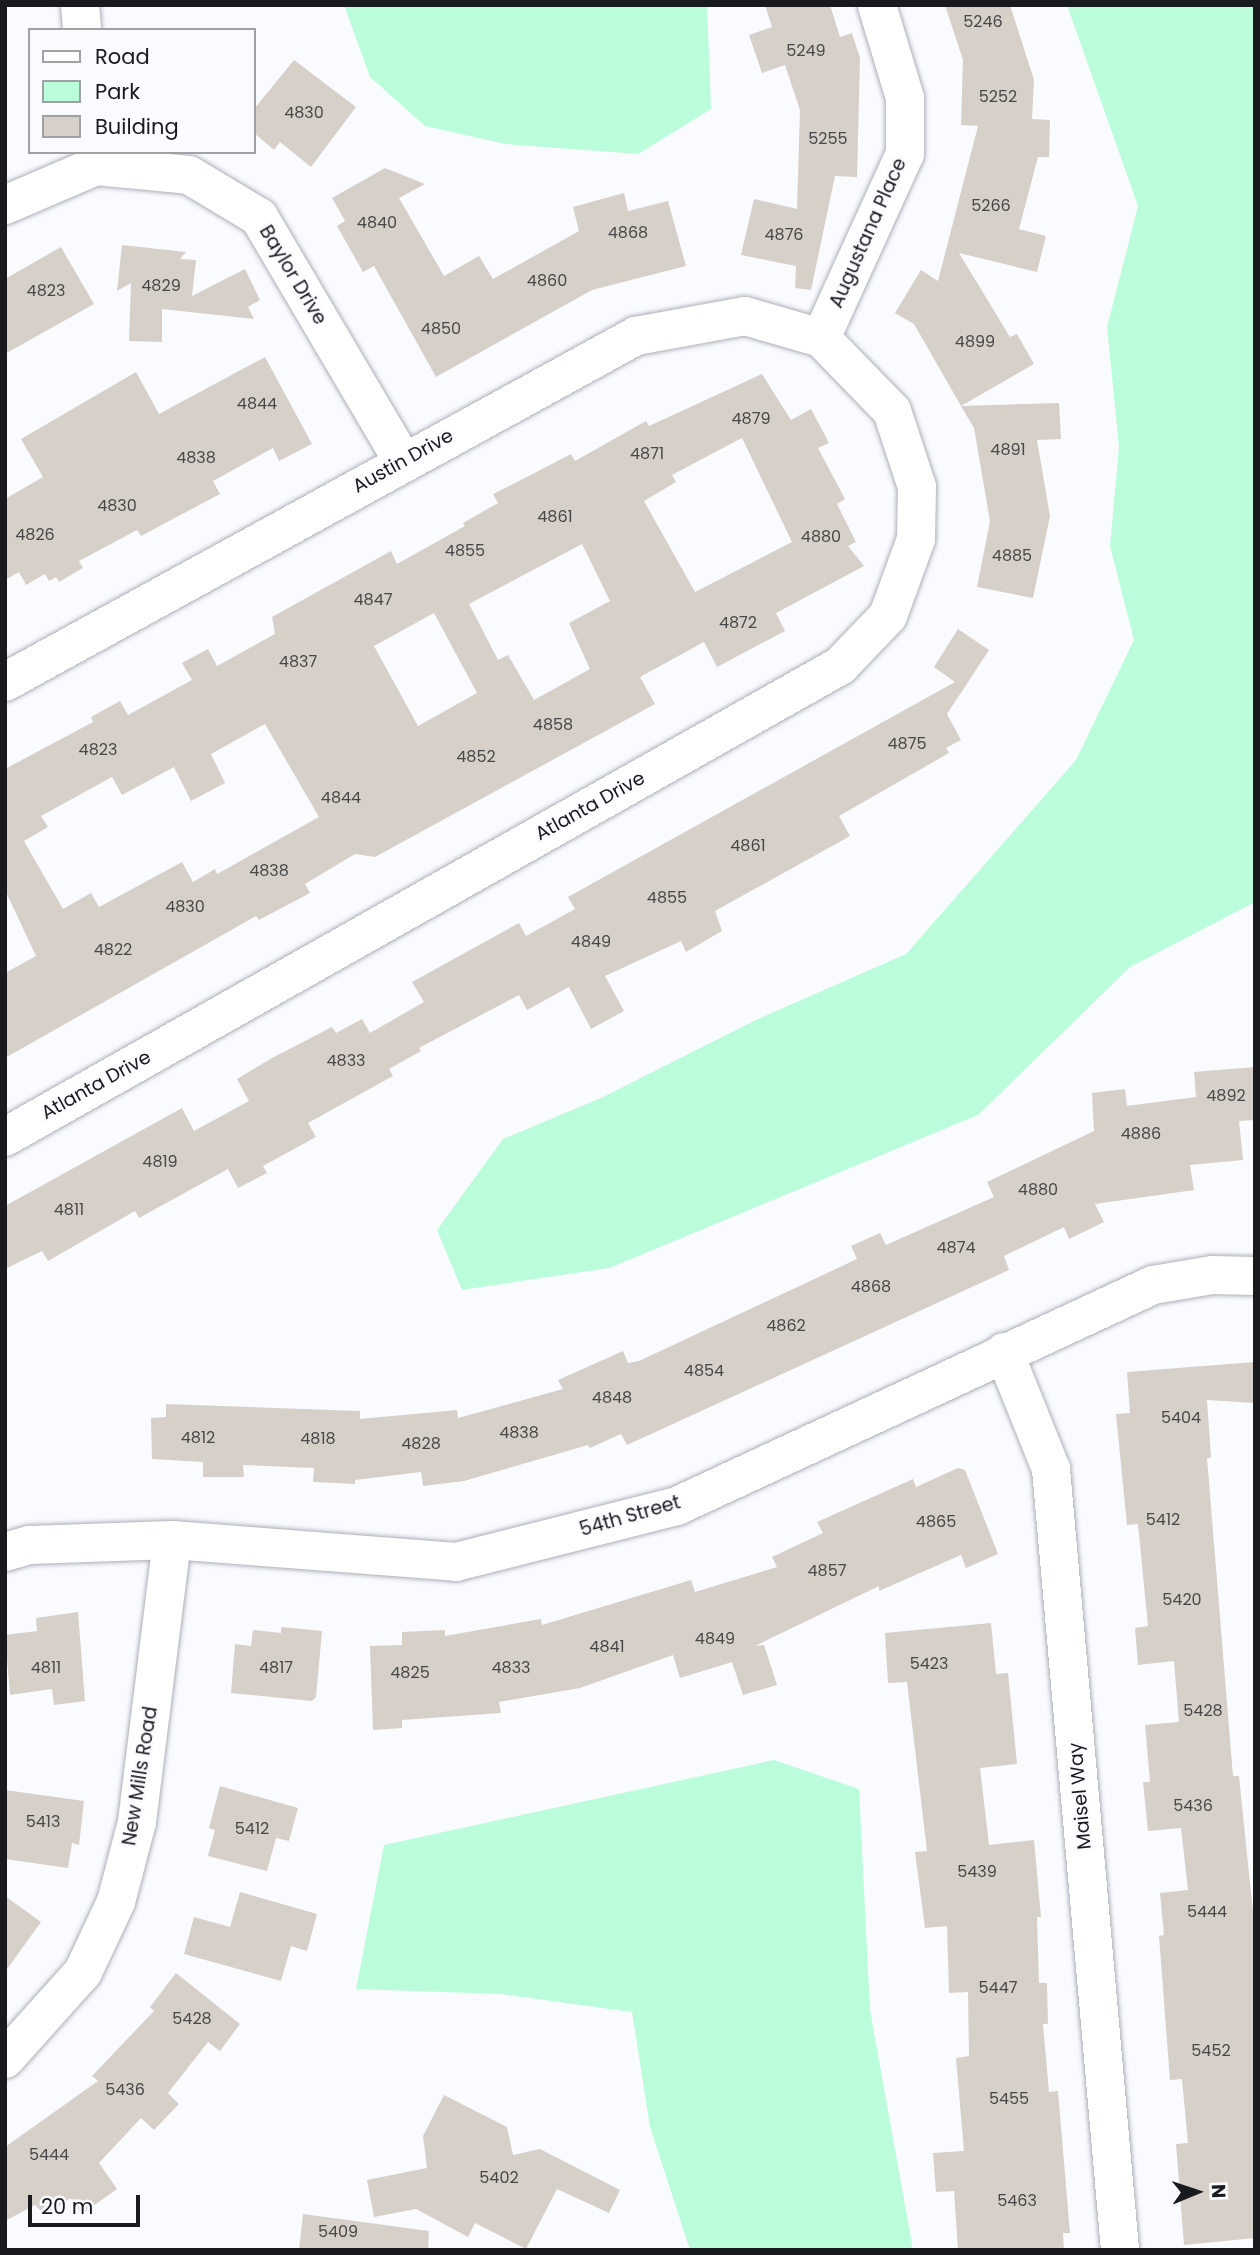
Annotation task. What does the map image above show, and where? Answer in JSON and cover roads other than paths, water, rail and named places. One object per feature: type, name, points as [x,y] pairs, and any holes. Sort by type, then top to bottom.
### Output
[{"type":"street","points":[[80,5],[82,28]]},
{"type":"street","name":"Augustana Place","points":[[821,338],[905,154],[905,98],[877,5]]},
{"type":"street","name":"Baylor Drive","points":[[5,205],[95,159],[189,175],[259,217],[403,461]]},
{"type":"street","name":"Austin Drive","points":[[5,681],[636,336],[745,316],[821,338]]},
{"type":"street","name":"Atlanta Drive","points":[[5,1137],[839,666],[888,616],[916,539],[917,487],[892,411],[821,338]]},
{"type":"street","name":"54th Street","points":[[5,1552],[30,1545],[172,1540],[456,1562],[677,1506],[1003,1352],[1153,1285],[1212,1275],[1255,1276]]},
{"type":"street","name":"Maisel Way","points":[[1003,1352],[1040,1433],[1051,1469],[1120,2250]]},
{"type":"street","name":"New Mills Road","points":[[5,2059],[83,1972],[116,1902],[137,1822],[172,1540]]}]
